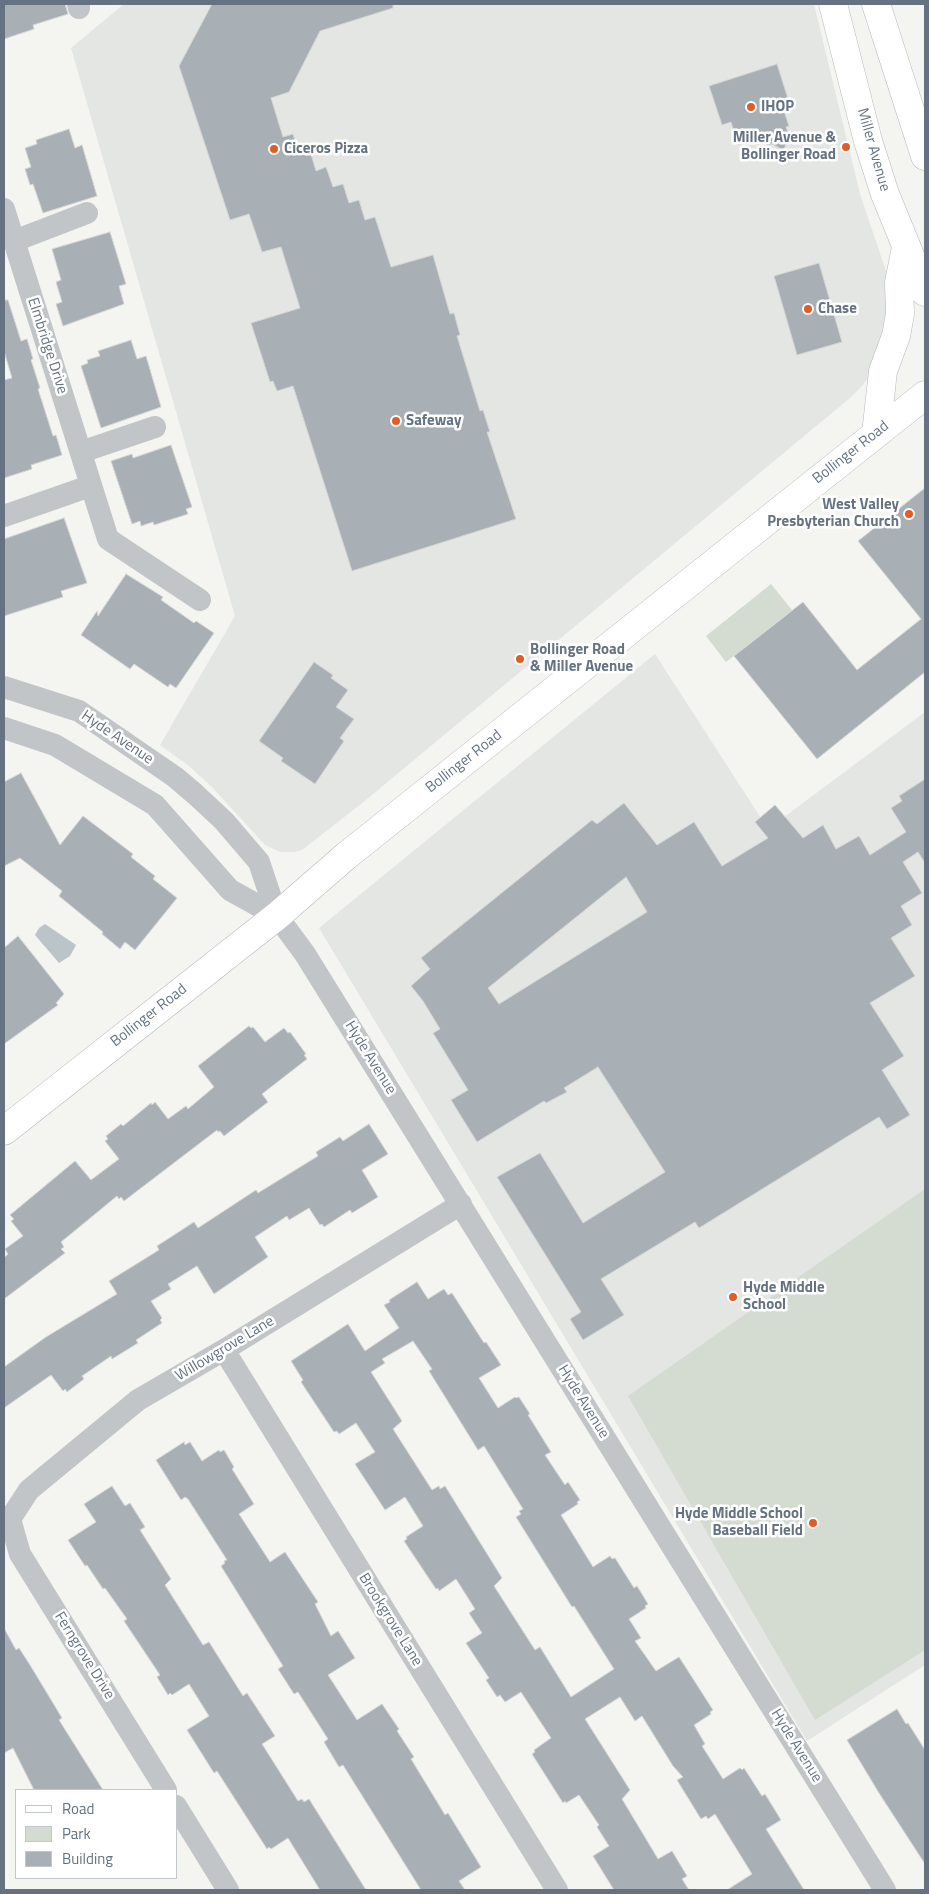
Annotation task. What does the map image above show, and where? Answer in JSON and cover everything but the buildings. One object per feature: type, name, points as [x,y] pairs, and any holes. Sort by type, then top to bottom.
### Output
[{"type":"main road","name":"Miller Avenue","points":[[833,4],[868,141],[885,194],[925,292]]},
{"type":"main road","points":[[881,5],[925,156]]},
{"type":"main road","points":[[876,434],[883,372],[896,336],[900,314],[899,283],[906,247]]},
{"type":"main road","name":"Bollinger Road","points":[[4,1131],[277,916],[346,856],[925,395]]},
{"type":"street","name":"Elmbridge Drive","points":[[4,209],[108,539],[200,600]]},
{"type":"street","points":[[14,240],[87,214]]},
{"type":"street","points":[[81,452],[155,427]]},
{"type":"street","points":[[4,516],[90,486]]},
{"type":"street","name":"Hyde Avenue","points":[[4,687],[79,712],[175,778],[196,794],[224,821],[258,862],[277,916],[305,954],[885,1890]]},
{"type":"street","name":"Hyde Avenue","points":[[4,728],[55,745],[154,805],[230,890],[277,916]]},
{"type":"street","name":"Willowgrove Lane","points":[[10,1519],[29,1490],[138,1400],[224,1350],[461,1204]]},
{"type":"street","name":"Brookgrove Lane","points":[[224,1350],[557,1890]]},
{"type":"street","name":"Ferngrove Drive","points":[[10,1519],[20,1554],[165,1789]]},
{"type":"street","points":[[178,1809],[228,1890]]},
{"type":"shaded area","points":[[124,4],[814,4],[860,194],[887,274],[891,304],[875,367],[863,385],[850,398],[361,804],[302,850],[294,852],[280,852],[265,845],[211,786],[189,766],[160,745],[235,616],[71,48]]},
{"type":"shaded area","name":"Hyde Middle School","points":[[655,654],[768,829],[925,712],[925,1665],[807,1741],[319,928]]},
{"type":"shaded area","points":[[45,924],[76,945],[70,956],[59,963],[35,935],[39,928]]},
{"type":"green space","points":[[771,584],[792,610],[726,662],[706,636]]},
{"type":"green space","name":"Hyde Middle School Baseball Field","points":[[925,1189],[925,1650],[815,1720],[628,1396]]},
{"type":"place","name":"IHOP","points":[[751,107]]},
{"type":"place","name":"Miller Avenue & Bollinger Road","points":[[846,147]]},
{"type":"place","name":"Ciceros Pizza","points":[[274,149]]},
{"type":"place","name":"Chase","points":[[808,309]]},
{"type":"place","name":"Safeway","points":[[396,421]]},
{"type":"place","name":"West Valley Presbyterian Church","points":[[909,514]]},
{"type":"place","name":"Bollinger Road & Miller Avenue","points":[[520,659]]},
{"type":"place","name":"Hyde Middle School","points":[[733,1297]]},
{"type":"place","name":"Hyde Middle School Baseball Field","points":[[813,1523]]}]
